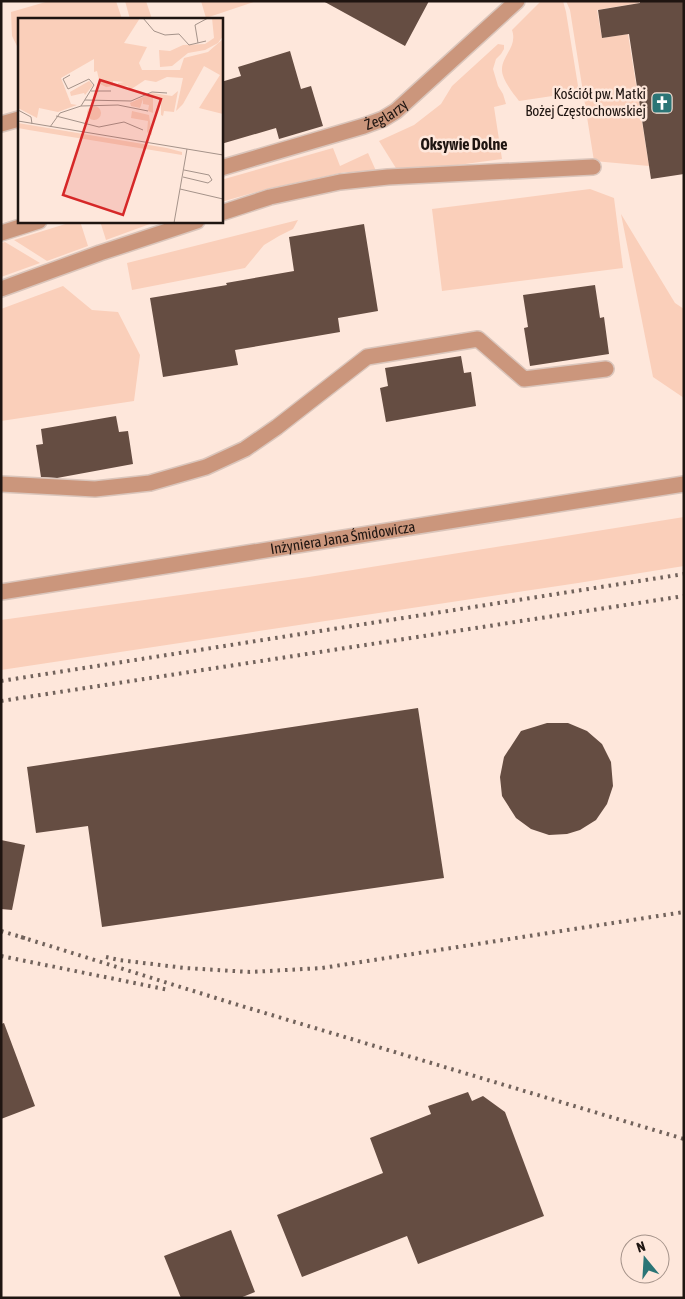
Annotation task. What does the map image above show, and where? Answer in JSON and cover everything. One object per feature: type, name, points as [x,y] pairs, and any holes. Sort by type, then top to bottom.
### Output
[{"type":"street","name":"Żeglarzy","points":[[222,168],[383,119],[396,111],[517,1]]},
{"type":"street","points":[[1,124],[18,119]]},
{"type":"street","points":[[222,213],[270,197],[340,182],[388,177],[593,166]]},
{"type":"street","points":[[1,233],[36,222]]},
{"type":"street","points":[[1,289],[100,253],[194,222]]},
{"type":"street","points":[[1,484],[95,488],[150,483],[206,467],[245,449],[277,427],[367,357],[478,339],[524,379],[606,369]]},
{"type":"street","name":"Inżyniera Jana Śmidowicza","points":[[1,592],[684,484]]},
{"type":"shaded area","points":[[49,1],[116,1],[122,18],[18,18],[18,48],[12,36],[11,12]]},
{"type":"shaded area","points":[[125,1],[146,1],[152,18],[130,18]]},
{"type":"shaded area","points":[[201,1],[257,1],[206,18]]},
{"type":"shaded area","points":[[541,1],[563,1],[579,92],[519,101],[504,79],[502,66],[513,41],[512,30]]},
{"type":"shaded area","points":[[566,1],[639,1],[639,3],[597,10],[602,38],[628,34],[649,166],[594,161],[570,10]]},
{"type":"shaded area","points":[[498,44],[504,45],[504,49],[496,59],[493,69],[506,104],[494,107],[502,159],[399,173],[379,141],[414,125],[441,104],[452,86]]},
{"type":"shaded area","points":[[333,148],[340,166],[368,153],[377,173],[345,172],[267,189],[222,202],[222,180]]},
{"type":"shaded area","points":[[590,189],[614,198],[623,268],[442,291],[432,209]]},
{"type":"shaded area","points":[[621,214],[675,303],[684,309],[684,398],[653,377]]},
{"type":"shaded area","points":[[298,220],[293,229],[264,245],[245,268],[132,290],[127,263]]},
{"type":"shaded area","points":[[72,222],[80,222],[88,246],[47,261],[14,240]]},
{"type":"shaded area","points":[[100,222],[155,222],[106,240]]},
{"type":"shaded area","points":[[5,242],[40,263],[1,277],[1,243]]},
{"type":"shaded area","points":[[63,286],[92,310],[118,312],[140,355],[134,401],[1,421],[1,309]]},
{"type":"shaded area","points":[[684,517],[684,566],[1,670],[1,620],[309,577]]},
{"type":"building","points":[[323,1],[429,1],[405,46]]},
{"type":"building","name":"Kościół pw. Matki Bożej Częstochowskiej","points":[[640,1],[684,1],[684,174],[651,179],[629,34],[602,38],[598,10],[640,3]]},
{"type":"building","points":[[290,51],[301,89],[311,86],[323,126],[279,139],[276,128],[222,144],[222,82],[241,76],[238,67]]},
{"type":"building","points":[[364,224],[378,311],[338,318],[340,332],[235,350],[238,365],[163,377],[150,298],[294,271],[289,237]]},
{"type":"building","points":[[595,285],[600,318],[604,317],[609,354],[530,366],[524,328],[528,327],[523,295]]},
{"type":"building","points":[[461,356],[464,373],[471,372],[476,406],[386,422],[380,388],[388,386],[385,368]]},
{"type":"building","points":[[116,416],[119,432],[128,431],[133,464],[57,478],[41,477],[36,445],[43,444],[41,429]]},
{"type":"building","points":[[418,708],[444,878],[102,927],[88,826],[36,833],[27,767]]},
{"type":"building","points":[[547,723],[568,723],[587,731],[602,744],[611,762],[613,786],[607,804],[596,820],[580,830],[567,834],[549,835],[531,829],[516,818],[502,796],[500,777],[504,757],[521,731]]},
{"type":"building","points":[[1,840],[25,845],[12,910],[1,909]]},
{"type":"building","points":[[4,1023],[35,1106],[1,1119],[1,1024]]},
{"type":"building","points":[[468,1092],[472,1101],[483,1096],[505,1112],[544,1216],[418,1264],[407,1236],[302,1277],[277,1215],[383,1173],[370,1138],[431,1114],[428,1106]]},
{"type":"building","points":[[231,1230],[255,1292],[240,1298],[181,1298],[164,1256]]},
{"type":"railway","points":[[1,681],[684,574]]},
{"type":"railway","points":[[1,701],[684,596]]},
{"type":"railway","points":[[106,957],[185,968],[250,972],[322,968],[684,912]]},
{"type":"railway","points":[[1,931],[28,939]]},
{"type":"railway","points":[[21,937],[235,1004],[684,1139]]},
{"type":"railway","points":[[1,956],[169,990]]},
{"type":"place","name":"Kościół pw. Matki Bożej Częstochowskiej","points":[[662,103]]},
{"type":"district","name":"Oksywie Dolne","points":[[464,144]]}]
